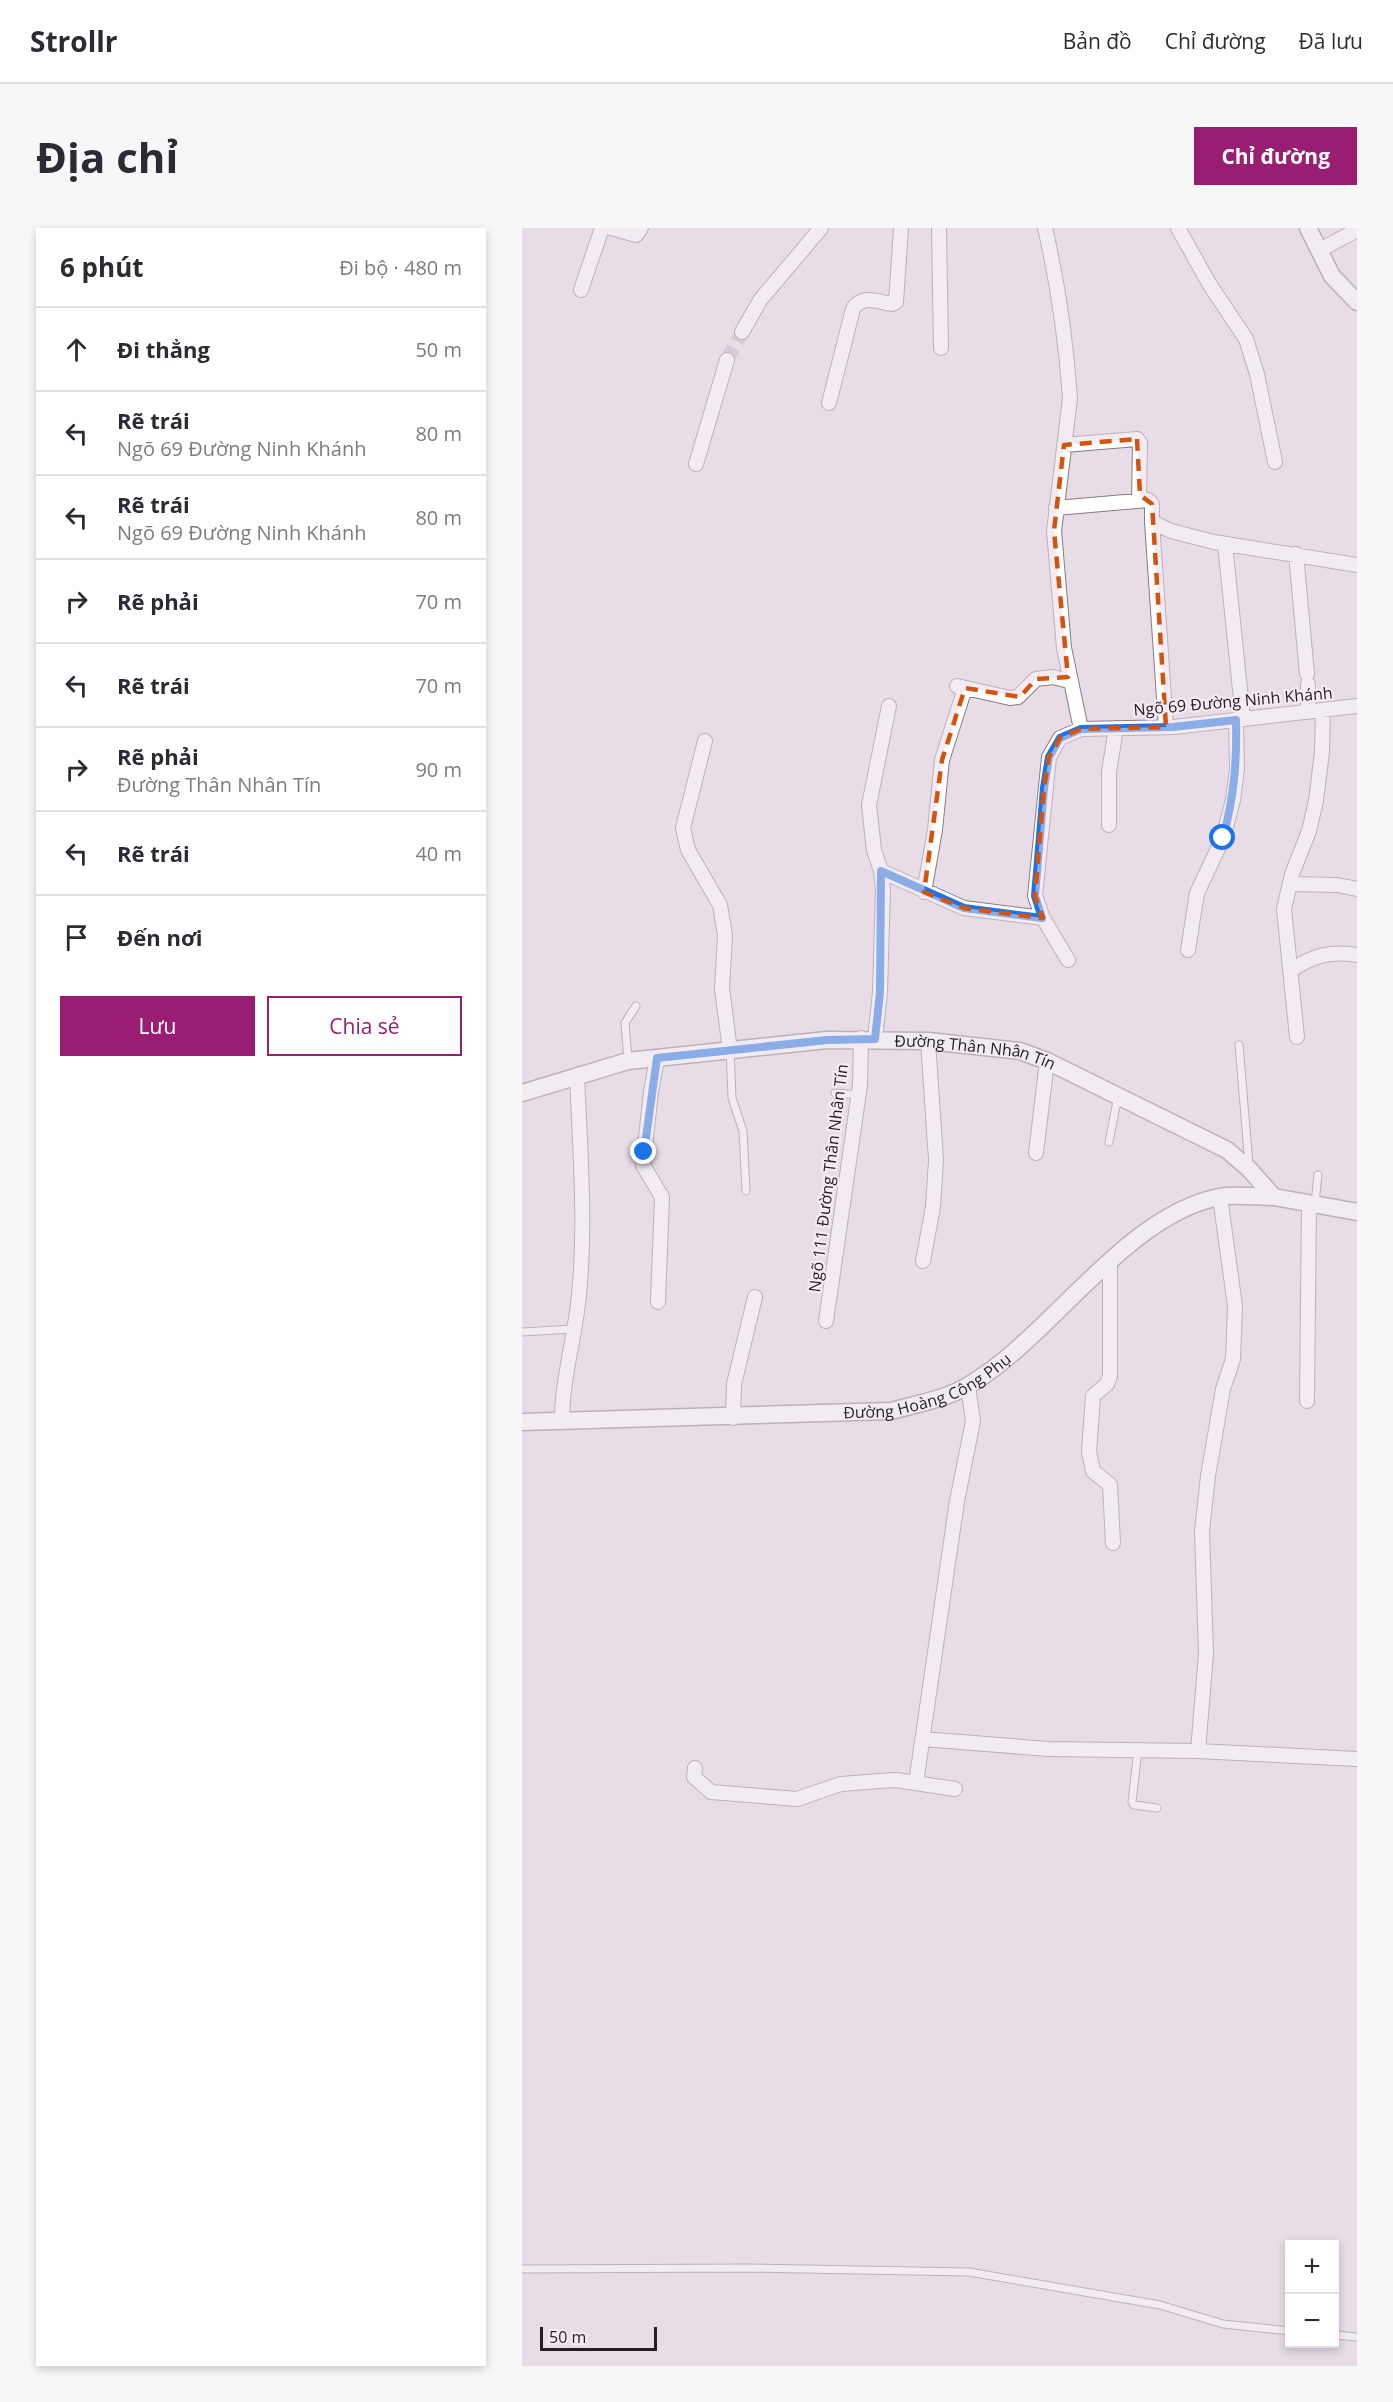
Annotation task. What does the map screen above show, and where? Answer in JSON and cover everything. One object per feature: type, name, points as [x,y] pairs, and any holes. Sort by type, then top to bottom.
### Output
[{"type":"street","points":[[581,290],[602,228]]},
{"type":"street","points":[[611,228],[631,236],[636,235],[641,228]]},
{"type":"street","points":[[742,332],[761,299],[821,228]]},
{"type":"street","points":[[830,403],[853,309],[858,301],[863,299],[892,304],[896,302],[901,228]]},
{"type":"street","points":[[939,228],[941,348]]},
{"type":"street","points":[[1178,228],[1210,285],[1246,339],[1257,374],[1275,462]]},
{"type":"street","points":[[1308,228],[1332,276],[1357,302]]},
{"type":"street","points":[[1046,229],[1059,295],[1070,398],[1054,531],[1069,681],[1077,705],[1081,729],[1060,738],[1049,757],[1035,896],[1042,918],[1068,960]]},
{"type":"street","points":[[1320,250],[1357,230]]},
{"type":"street","points":[[696,464],[727,360]]},
{"type":"street","points":[[1064,445],[1137,439],[1140,443],[1140,501]]},
{"type":"street","points":[[1056,508],[1151,501],[1166,727]]},
{"type":"street","points":[[1152,522],[1171,531],[1225,544],[1296,554],[1357,566]]},
{"type":"street","points":[[1188,950],[1197,893],[1223,838],[1233,800],[1237,769],[1240,719],[1225,544]]},
{"type":"street","points":[[1296,554],[1308,679],[1308,712]]},
{"type":"street","points":[[924,892],[935,830],[942,760],[961,687],[1010,698],[1018,697],[1036,678],[1053,677],[1069,681]]},
{"type":"street","name":"Ngõ 111 Đường Thân Nhân Tín","points":[[826,1321],[858,1095],[868,1038],[880,992],[881,871],[874,850],[869,805],[889,706]]},
{"type":"street","name":"Ngõ 69 Đường Ninh Khánh","points":[[1081,729],[1166,727],[1357,706]]},
{"type":"street","points":[[1297,1036],[1284,909],[1290,884],[1309,831],[1316,801],[1322,752],[1323,710]]},
{"type":"street","points":[[1109,825],[1109,772],[1116,728]]},
{"type":"street","points":[[705,741],[683,828],[688,850],[720,905],[725,935],[722,988],[730,1050]]},
{"type":"street","points":[[881,871],[964,908],[1042,918]]},
{"type":"street","points":[[1290,884],[1337,885],[1357,889]]},
{"type":"street","points":[[1290,971],[1308,959],[1329,952],[1357,955]]},
{"type":"street","name":"Đường Thân Nhân Tín","points":[[522,1093],[628,1061],[868,1038],[928,1041],[1020,1051],[1047,1061],[1227,1150],[1249,1169],[1274,1197]]},
{"type":"street","points":[[923,1261],[933,1207],[936,1160],[928,1041]]},
{"type":"street","points":[[657,1058],[643,1165],[662,1197],[658,1302]]},
{"type":"street","points":[[1036,1153],[1047,1061]]},
{"type":"street","points":[[562,1421],[562,1390],[573,1329],[582,1256],[577,1076]]},
{"type":"street","points":[[1198,1751],[1206,1654],[1202,1532],[1208,1476],[1223,1389],[1233,1359],[1234,1335],[1235,1306],[1221,1197]]},
{"type":"street","name":"Đường Hoàng Công Phụ","points":[[522,1422],[733,1418],[891,1411],[968,1386],[997,1365],[1143,1234],[1182,1209],[1221,1197],[1274,1197]]},
{"type":"street","points":[[1274,1197],[1357,1212]]},
{"type":"street","points":[[1307,1401],[1312,1204]]},
{"type":"street","points":[[1110,1263],[1110,1376],[1107,1384],[1093,1396],[1089,1452],[1092,1471],[1110,1485],[1113,1543]]},
{"type":"street","points":[[733,1418],[734,1384],[755,1297]]},
{"type":"street","points":[[916,1783],[957,1501],[973,1421],[968,1386]]},
{"type":"street","points":[[923,1739],[1048,1749],[1198,1751],[1357,1759]]},
{"type":"street","points":[[694,1768],[694,1777],[711,1792],[797,1799],[841,1784],[896,1780],[955,1789]]},
{"type":"lane","points":[[628,1061],[625,1023],[636,1006]]},
{"type":"lane","points":[[1239,1045],[1249,1169]]},
{"type":"lane","points":[[730,1050],[732,1098],[743,1131],[746,1191]]},
{"type":"lane","points":[[835,1093],[858,1095]]},
{"type":"lane","points":[[1109,1142],[1118,1096]]},
{"type":"lane","points":[[1312,1204],[1318,1176]]},
{"type":"lane","points":[[522,1332],[573,1329]]},
{"type":"lane","points":[[1138,1750],[1132,1802],[1134,1805],[1157,1808]]},
{"type":"lane","points":[[522,2269],[750,2268],[969,2272],[1160,2305],[1223,2324],[1285,2330]]},
{"type":"lane","points":[[1339,2335],[1357,2337]]},
{"type":"highlighted area","points":[[1137,439],[1140,495],[1152,504],[1166,727],[1081,729],[1060,738],[1049,757],[1044,788],[1035,896],[1043,918],[964,908],[924,892],[942,760],[965,688],[1020,697],[1036,679],[1068,677],[1054,531],[1064,445]]},
{"type":"tunnel","points":[[727,360],[742,332]]},
{"type":"route","points":[[644,1152],[657,1058],[827,1040],[875,1039],[880,992],[880,921],[883,890],[881,871],[964,908],[1042,918],[1035,896],[1044,788],[1049,757],[1060,738],[1081,729],[1173,727],[1236,720],[1237,769],[1233,800],[1223,838]]}]
